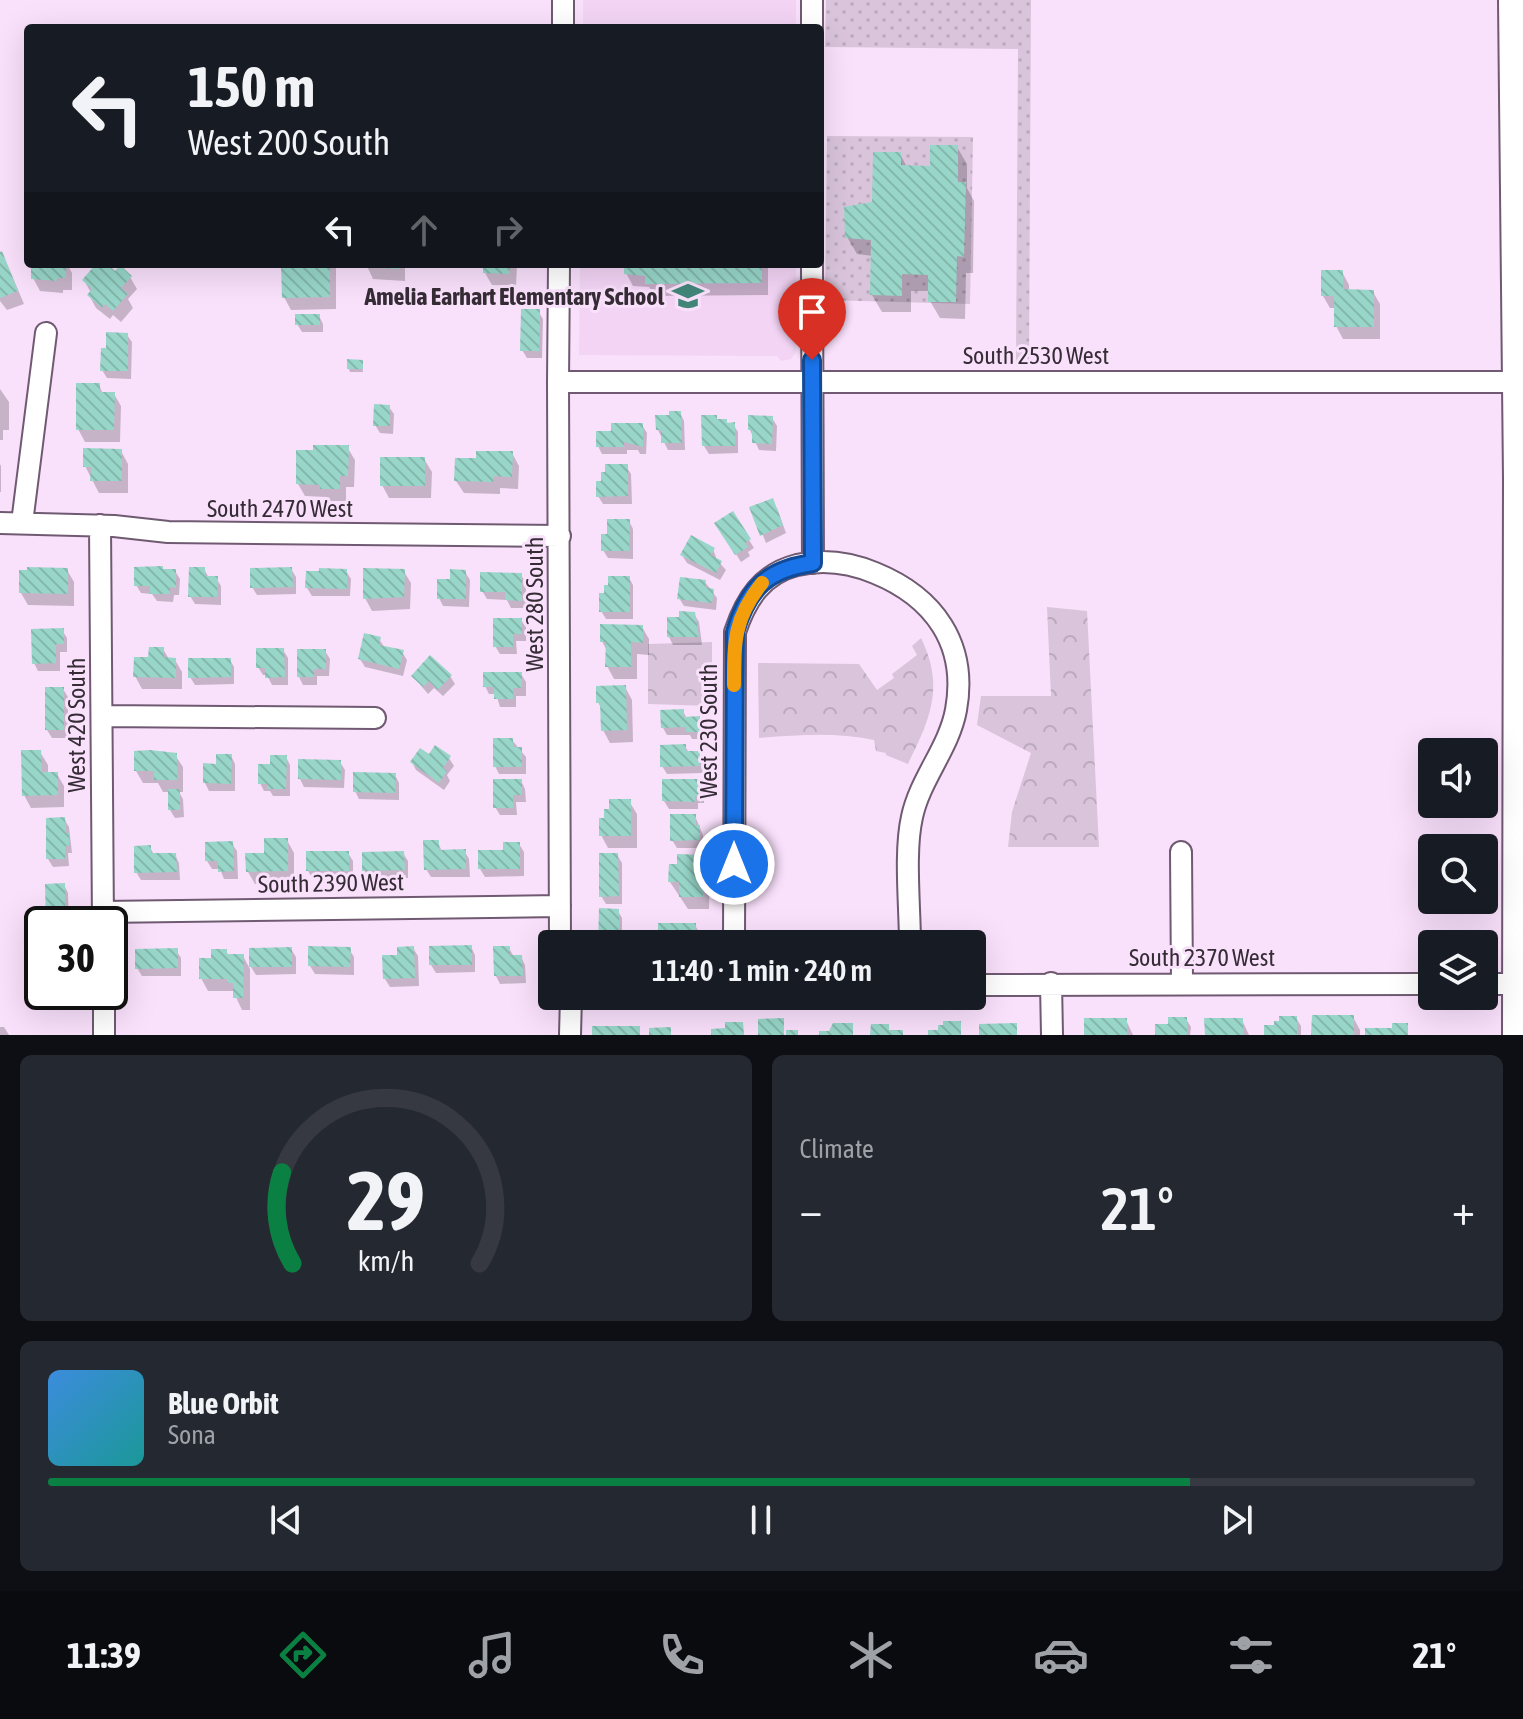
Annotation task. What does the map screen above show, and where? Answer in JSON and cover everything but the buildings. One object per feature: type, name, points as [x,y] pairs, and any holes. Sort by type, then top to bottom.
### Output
[{"type":"main road","points":[[1511,0],[1518,138],[1515,382],[1519,886],[1515,1035]]},
{"type":"street","points":[[563,0],[563,24]]},
{"type":"street","points":[[812,0],[812,24]]},
{"type":"street","name":"West 280 South","points":[[559,268],[560,930]]},
{"type":"street","points":[[812,268],[813,563]]},
{"type":"street","points":[[22,523],[46,333]]},
{"type":"street","name":"South 2530 West","points":[[558,382],[1515,382]]},
{"type":"street","name":"South 2470 West","points":[[0,523],[100,525],[168,532],[560,536]]},
{"type":"street","name":"West 420 South","points":[[100,525],[103,906]]},
{"type":"street","name":"West 230 South","points":[[734,930],[735,632],[747,601],[763,581],[778,571],[813,563],[854,565],[902,585],[932,609],[954,650],[958,688],[956,711],[911,819],[910,930]]},
{"type":"street","points":[[102,716],[375,718]]},
{"type":"street","points":[[1181,852],[1182,983]]},
{"type":"street","name":"South 2390 West","points":[[128,917],[560,906]]},
{"type":"street","points":[[1051,983],[1052,1035]]},
{"type":"street","name":"South 2370 West","points":[[986,985],[1418,984]]},
{"type":"street","points":[[1498,984],[1515,984]]},
{"type":"street","points":[[104,1010],[104,1035]]},
{"type":"street","points":[[570,1035],[571,1010]]},
{"type":"shaded area","points":[[583,0],[796,0],[796,24],[583,24]]},
{"type":"shaded area","name":"Amelia Earhart Elementary School","points":[[580,268],[796,268],[796,352],[791,359],[781,361],[777,356],[579,355]]},
{"type":"green space","points":[[826,0],[1031,0],[1029,363],[1016,363],[1018,49],[825,47]]},
{"type":"green space","points":[[827,136],[973,137],[970,304],[825,300]]},
{"type":"green space","points":[[1047,607],[1087,611],[1099,847],[1008,847],[1012,812],[1031,753],[977,725],[981,696],[1051,696]]},
{"type":"green space","points":[[921,638],[932,672],[932,702],[923,732],[908,764],[876,751],[874,740],[860,737],[803,735],[759,738],[758,663],[859,664],[877,690],[917,655],[912,646]]},
{"type":"green space","points":[[712,642],[712,706],[648,704],[648,644]]},
{"type":"slow traffic","points":[[734,685],[735,632],[747,601],[762,583]]},
{"type":"place","name":"Amelia Earhart Elementary School","points":[[688,296]]},
{"type":"route","points":[[734,864],[735,632],[747,601],[763,581],[778,571],[813,563],[812,360]]}]
